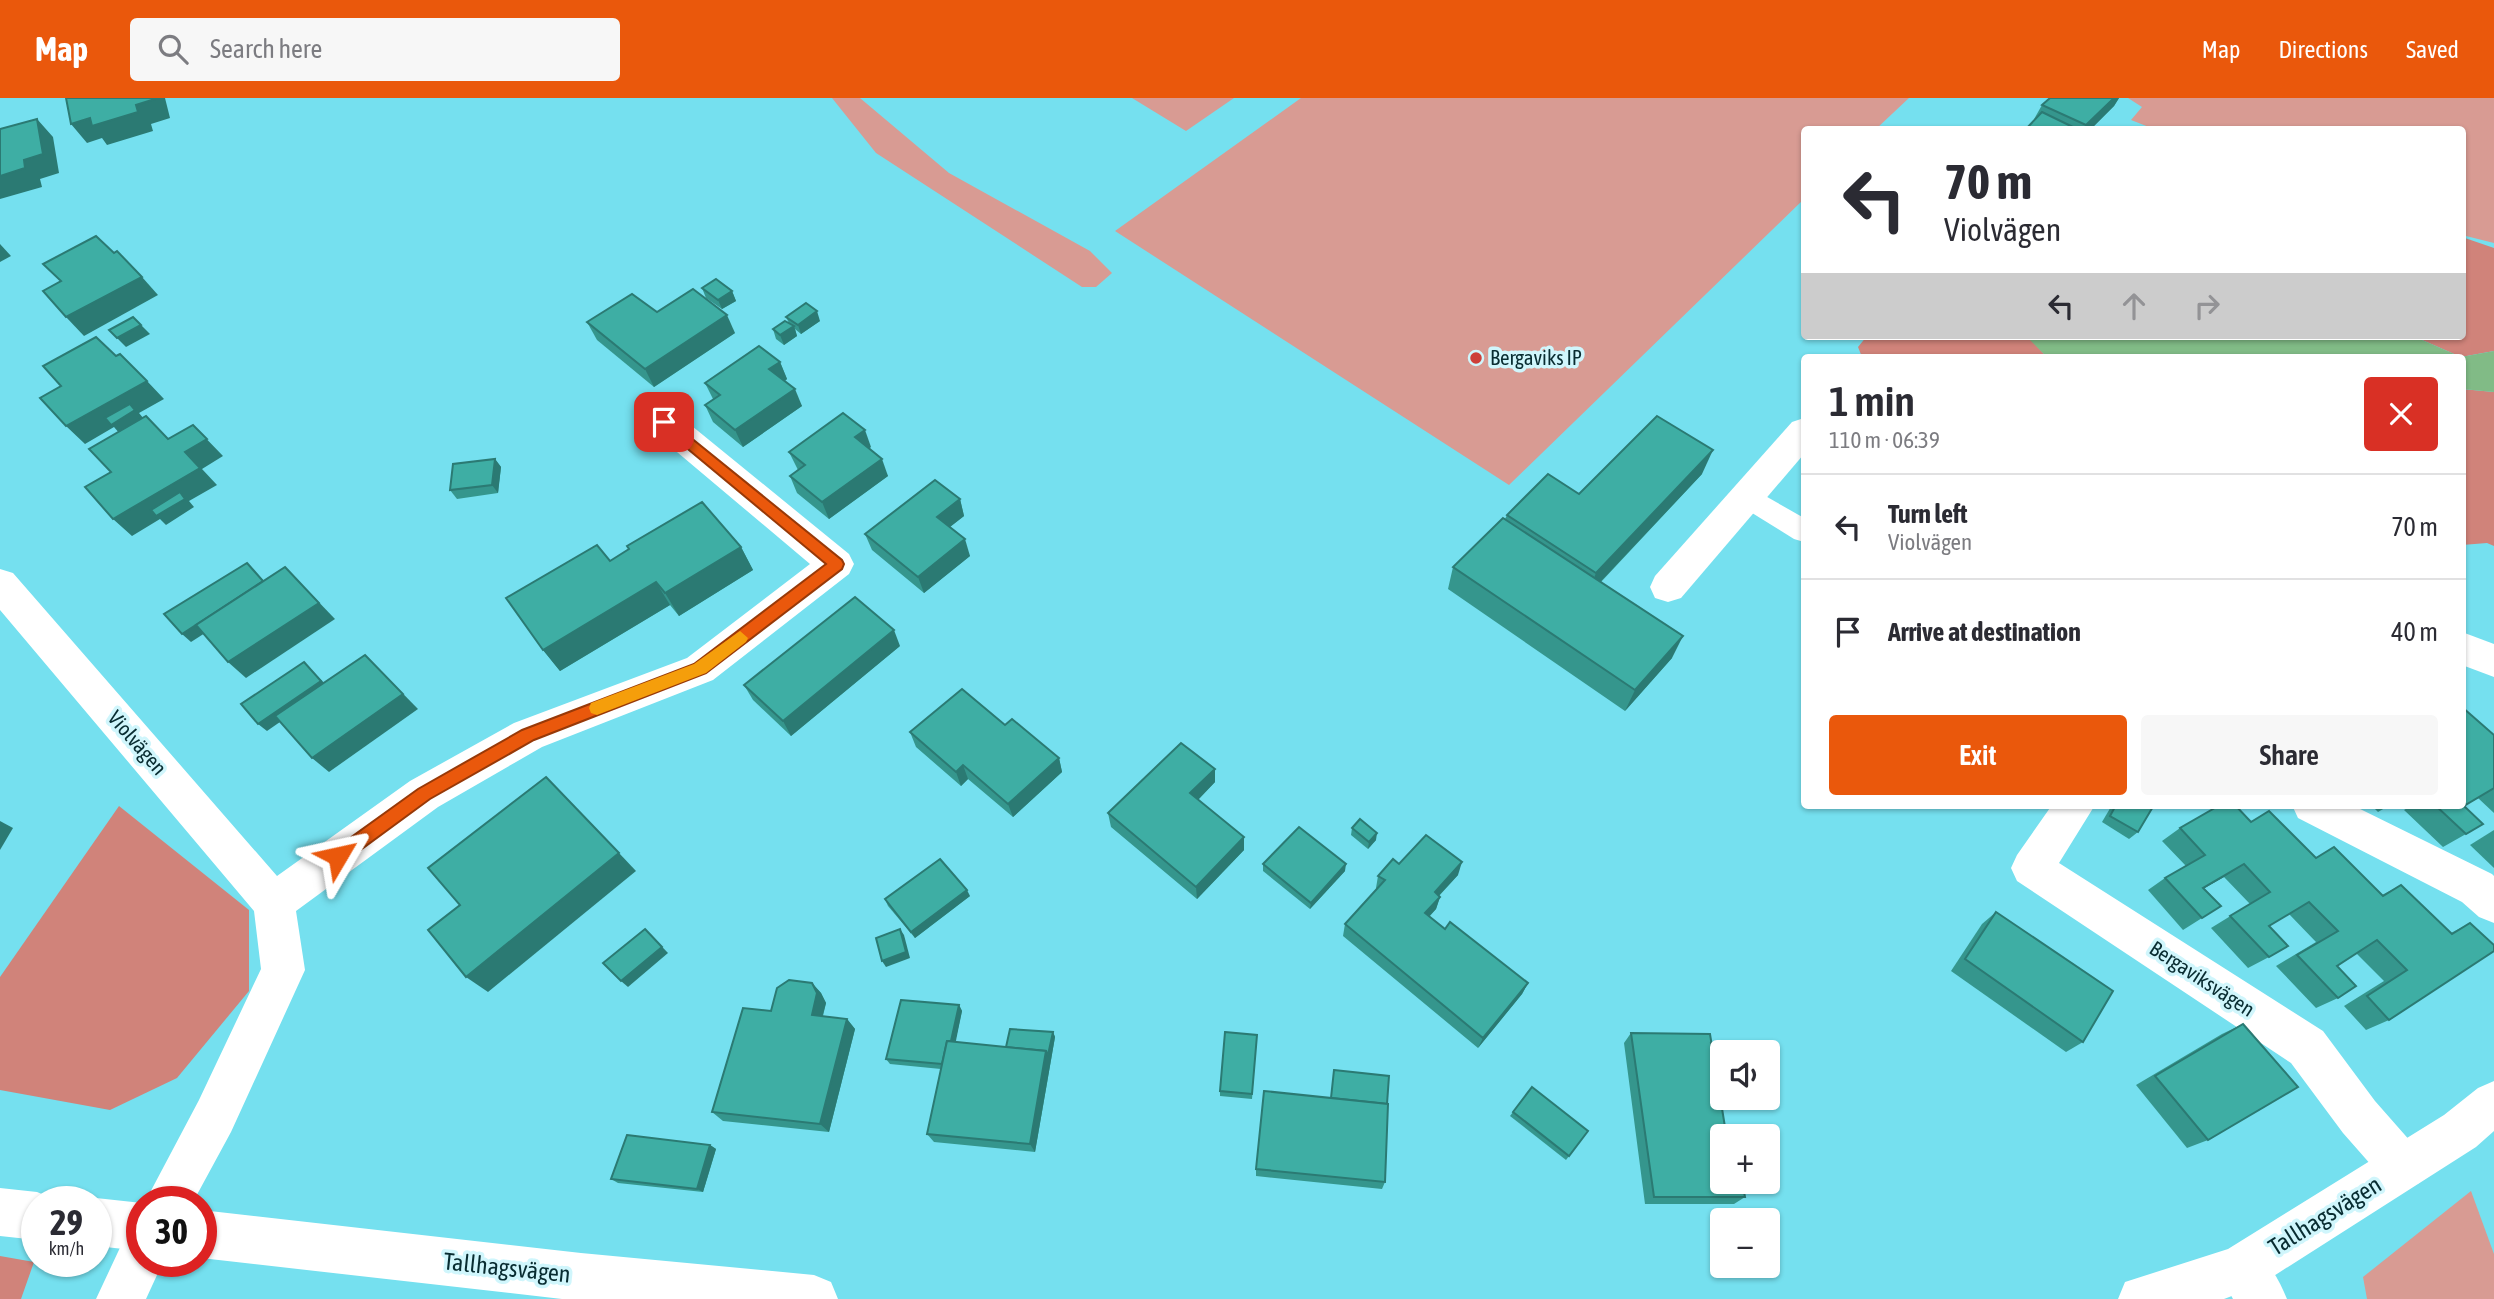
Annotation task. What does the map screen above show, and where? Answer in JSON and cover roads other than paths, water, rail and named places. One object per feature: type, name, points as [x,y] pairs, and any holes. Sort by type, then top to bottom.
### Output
[{"type":"street","points":[[177,1186],[215,1116],[283,970],[274,903],[424,794],[528,735],[700,669],[836,564],[664,422]]},
{"type":"street","points":[[1668,587],[1801,434]]},
{"type":"street","name":"Violvägen","points":[[8,608],[274,903]]},
{"type":"street","points":[[2466,650],[2494,661]]},
{"type":"street","name":"Bergaviksvägen","points":[[2072,809],[2032,868],[2307,1046],[2358,1117],[2403,1167]]},
{"type":"street","points":[[2320,809],[2477,888],[2494,903]]},
{"type":"street","name":"Tallhagsvägen","points":[[2142,1299],[2186,1288],[2252,1284],[2403,1167],[2460,1131],[2474,1117],[2494,1104]]},
{"type":"street","points":[[0,1212],[21,1214]]},
{"type":"street","name":"Tallhagsvägen","points":[[217,1236],[814,1299]]},
{"type":"street","points":[[120,1299],[131,1277]]},
{"type":"lane","points":[[1746,496],[1801,529]]},
{"type":"place","name":"Bergaviks IP","points":[[1476,358]]}]
